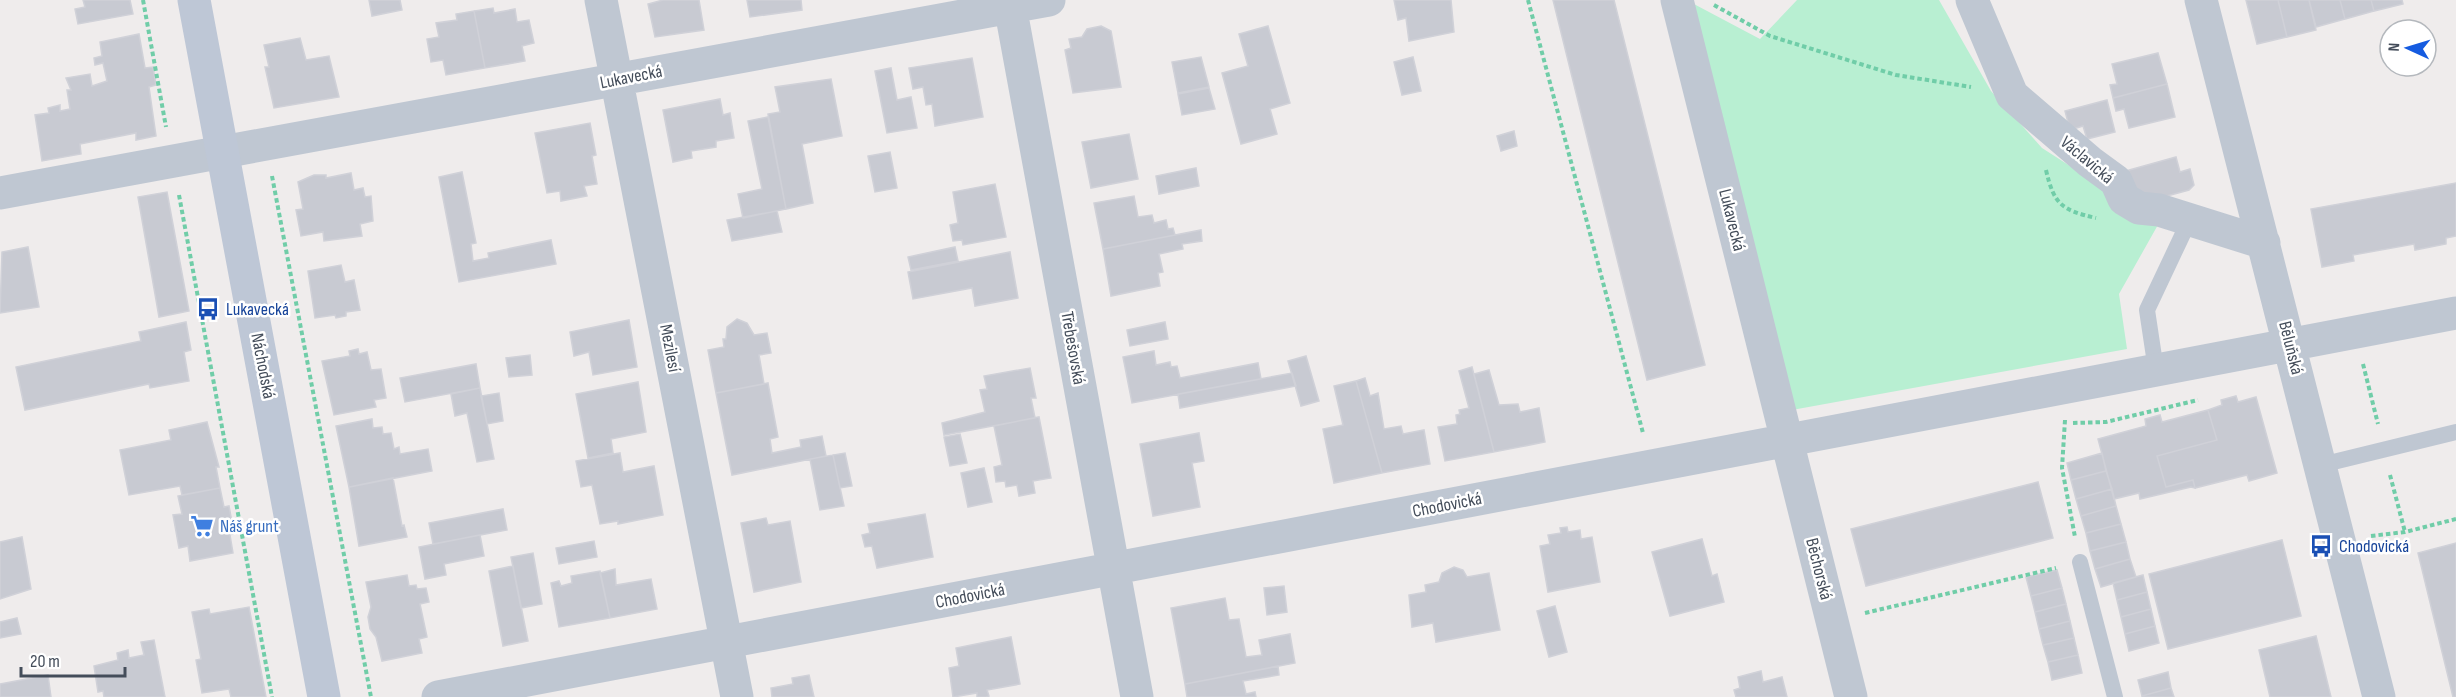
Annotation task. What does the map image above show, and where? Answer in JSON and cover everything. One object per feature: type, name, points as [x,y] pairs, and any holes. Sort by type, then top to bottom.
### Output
[{"type":"main road","name":"Náchodská","points":[[194,0],[324,697]]},
{"type":"street","name":"Mezilesí","points":[[601,0],[619,79],[737,697]]},
{"type":"street","name":"Lukavecká","points":[[0,194],[619,79],[1010,3],[1049,0]]},
{"type":"street","name":"Lukavecká","points":[[1677,0],[1788,440]]},
{"type":"street","name":"Václavická","points":[[1972,0],[2012,95],[2090,162],[2116,181],[2124,199],[2139,208],[2159,210],[2264,243]]},
{"type":"street","name":"Běluňská","points":[[2201,0],[2291,344],[2379,697]]},
{"type":"street","name":"Třebešovská","points":[[1010,3],[1137,697]]},
{"type":"street","name":"Chodovická","points":[[438,697],[2456,313]]},
{"type":"street","name":"Běchorská","points":[[1788,440],[1851,697]]},
{"type":"lane","points":[[2156,370],[2147,310],[2189,221]]},
{"type":"lane","points":[[2321,465],[2456,432]]},
{"type":"lane","points":[[2080,562],[2115,697]]},
{"type":"path","points":[[143,0],[167,131]]},
{"type":"path","points":[[1528,0],[1652,466]]},
{"type":"path","points":[[1706,0],[1770,36],[1791,43],[1896,75],[2012,95]]},
{"type":"path","points":[[271,170],[371,697]]},
{"type":"path","points":[[179,195],[272,697]]},
{"type":"path","points":[[1832,621],[2080,562],[2062,468],[2066,424],[2059,388]]},
{"type":"path","points":[[2066,424],[2106,422],[2209,397]]},
{"type":"path","points":[[2339,539],[2405,532],[2456,519]]},
{"type":"green space","points":[[1797,0],[1939,0],[1991,91],[2042,148],[2159,223],[2119,294],[2127,349],[1792,410],[1692,3],[1760,39]]},
{"type":"building","points":[[83,0],[130,0],[133,14],[78,24],[75,9],[85,7]]},
{"type":"building","points":[[369,0],[400,0],[402,10],[372,16]]},
{"type":"building","points":[[663,0],[699,0],[704,30],[655,37],[648,4]]},
{"type":"building","points":[[747,0],[801,0],[802,10],[750,17]]},
{"type":"building","points":[[1394,0],[1451,0],[1454,32],[1409,41],[1406,18],[1398,20]]},
{"type":"building","points":[[1553,0],[1614,0],[1705,365],[1647,380]]},
{"type":"building","points":[[2246,0],[2278,0],[2287,37],[2257,44]]},
{"type":"building","points":[[2278,0],[2309,0],[2316,30],[2287,37]]},
{"type":"building","points":[[2309,0],[2340,0],[2345,19],[2316,27]]},
{"type":"building","points":[[2340,0],[2371,0],[2374,11],[2345,19]]},
{"type":"building","points":[[2371,0],[2402,0],[2403,4],[2374,11]]},
{"type":"building","points":[[493,8],[494,13],[515,9],[517,22],[529,20],[534,43],[522,46],[525,61],[485,68],[474,11]]},
{"type":"building","points":[[474,11],[485,68],[446,75],[443,60],[431,62],[427,39],[439,37],[436,23],[457,20],[456,14]]},
{"type":"building","points":[[1101,26],[1111,31],[1121,87],[1073,93],[1065,50],[1071,48],[1069,39],[1082,37],[1087,29]]},
{"type":"building","points":[[1268,26],[1290,103],[1270,109],[1277,134],[1241,144],[1222,73],[1248,66],[1239,34]]},
{"type":"building","points":[[139,34],[145,68],[153,67],[156,85],[149,87],[156,136],[136,140],[136,133],[80,144],[81,154],[42,161],[35,115],[49,113],[48,108],[60,105],[60,111],[70,109],[67,90],[71,90],[66,78],[90,74],[92,86],[107,81],[103,63],[95,65],[94,58],[102,56],[100,42]]},
{"type":"building","points":[[300,38],[306,60],[329,56],[339,97],[274,108],[265,67],[269,67],[264,45]]},
{"type":"building","points":[[2158,53],[2167,84],[2113,98],[2110,85],[2117,84],[2112,64]]},
{"type":"building","points":[[1201,57],[1209,87],[1178,93],[1172,62]]},
{"type":"building","points":[[1413,57],[1421,91],[1402,95],[1394,62]]},
{"type":"building","points":[[972,58],[983,117],[935,126],[932,104],[926,105],[923,87],[913,89],[909,68]]},
{"type":"building","points":[[891,68],[897,100],[911,97],[917,128],[887,133],[875,71]]},
{"type":"building","points":[[831,79],[842,136],[802,144],[813,203],[786,209],[768,114],[780,112],[775,87]]},
{"type":"building","points":[[2167,84],[2175,117],[2129,128],[2124,109],[2116,111],[2113,98]]},
{"type":"building","points":[[1209,88],[1215,109],[1182,115],[1178,94]]},
{"type":"building","points":[[720,99],[723,115],[730,113],[734,138],[716,141],[716,147],[691,151],[692,158],[673,162],[663,110]]},
{"type":"building","points":[[2107,100],[2115,132],[2087,139],[2083,126],[2070,130],[2065,111]]},
{"type":"building","points":[[768,117],[786,209],[743,218],[738,194],[762,189],[748,121]]},
{"type":"building","points":[[590,123],[596,155],[592,156],[597,184],[584,186],[587,196],[561,201],[560,191],[547,193],[535,133]]},
{"type":"building","points":[[1514,131],[1517,146],[1501,151],[1497,136]]},
{"type":"building","points":[[1129,134],[1138,179],[1091,188],[1082,142]]},
{"type":"building","points":[[890,152],[897,188],[875,192],[868,156]]},
{"type":"building","points":[[2176,157],[2180,172],[2190,169],[2194,185],[2189,190],[2137,204],[2122,172]]},
{"type":"building","points":[[1196,168],[1199,186],[1159,194],[1156,176]]},
{"type":"building","points":[[462,172],[476,243],[471,244],[473,261],[489,258],[488,253],[551,240],[556,264],[459,282],[439,177]]},
{"type":"building","points":[[351,173],[354,190],[363,188],[365,197],[371,196],[373,221],[360,224],[362,236],[324,241],[323,232],[301,236],[296,210],[303,209],[298,182],[314,175],[326,175],[326,178]]},
{"type":"building","points":[[2456,183],[2456,236],[2446,238],[2446,244],[2415,250],[2414,244],[2353,255],[2354,261],[2322,267],[2311,209]]},
{"type":"building","points":[[995,184],[1006,237],[963,245],[962,240],[953,241],[950,225],[958,223],[953,192]]},
{"type":"building","points":[[167,192],[189,311],[159,317],[138,197]]},
{"type":"building","points":[[1134,196],[1138,217],[1152,215],[1154,223],[1166,220],[1168,229],[1173,228],[1175,235],[1103,249],[1094,203]]},
{"type":"building","points":[[777,211],[782,232],[732,241],[727,220]]},
{"type":"building","points":[[1201,230],[1202,241],[1182,244],[1183,249],[1159,254],[1163,272],[1158,273],[1160,286],[1111,296],[1103,249]]},
{"type":"building","points":[[28,247],[39,307],[0,313],[2,252]]},
{"type":"building","points":[[955,247],[958,261],[911,270],[908,257]]},
{"type":"building","points":[[1010,252],[1018,298],[975,306],[972,288],[913,299],[908,272]]},
{"type":"building","points":[[341,265],[345,282],[354,280],[360,310],[346,312],[346,316],[336,318],[335,315],[315,318],[308,271]]},
{"type":"building","points":[[737,319],[747,323],[754,335],[767,333],[771,353],[759,355],[764,384],[716,393],[708,350],[724,347],[723,339],[726,339],[727,327]]},
{"type":"building","points":[[629,320],[637,367],[593,375],[589,352],[574,356],[570,332]]},
{"type":"building","points":[[186,322],[191,350],[184,352],[189,381],[150,388],[149,384],[25,410],[16,367],[141,341],[139,332]]},
{"type":"building","points":[[1165,322],[1168,339],[1130,346],[1127,330]]},
{"type":"building","points":[[358,349],[359,354],[367,352],[371,370],[381,369],[386,398],[374,400],[376,407],[334,415],[322,361],[350,356],[349,351]]},
{"type":"building","points":[[1154,351],[1156,365],[1170,362],[1171,367],[1177,366],[1180,378],[1258,363],[1261,379],[1132,403],[1123,357]]},
{"type":"building","points":[[530,355],[532,375],[509,377],[506,358]]},
{"type":"building","points":[[1306,356],[1319,401],[1301,406],[1288,361]]},
{"type":"building","points":[[476,364],[480,388],[405,402],[400,378]]},
{"type":"building","points":[[1472,367],[1494,452],[1445,461],[1438,427],[1457,424],[1456,415],[1460,414],[1459,410],[1469,408],[1459,371]]},
{"type":"building","points":[[1030,368],[1036,398],[1031,398],[1035,418],[944,435],[942,423],[985,412],[980,390],[987,389],[984,376]]},
{"type":"building","points":[[1489,370],[1499,405],[1518,404],[1520,412],[1539,408],[1545,442],[1494,452],[1474,374]]},
{"type":"building","points":[[1292,373],[1296,386],[1180,408],[1178,394]]},
{"type":"building","points":[[1365,378],[1370,396],[1378,393],[1384,429],[1401,426],[1403,434],[1424,430],[1430,464],[1382,473],[1356,381]]},
{"type":"building","points":[[1356,381],[1382,473],[1334,483],[1323,429],[1343,425],[1334,386]]},
{"type":"building","points":[[638,382],[646,432],[611,439],[613,453],[588,458],[576,394]]},
{"type":"building","points":[[768,383],[778,437],[770,439],[772,453],[801,447],[800,440],[822,436],[826,456],[732,475],[716,393]]},
{"type":"building","points":[[480,388],[494,459],[477,462],[467,413],[455,416],[451,394]]},
{"type":"building","points":[[499,393],[503,421],[487,424],[481,396]]},
{"type":"building","points":[[2236,396],[2238,402],[2256,397],[2277,473],[2249,481],[2247,475],[2195,488],[2193,480],[2166,487],[2157,456],[2217,440],[2208,410],[2222,405],[2221,400]]},
{"type":"building","points":[[2208,410],[2217,440],[2157,456],[2166,487],[2193,480],[2195,488],[2140,499],[2139,493],[2114,499],[2098,439],[2146,426],[2145,419],[2160,415],[2162,422]]},
{"type":"building","points":[[1039,417],[1051,478],[1033,481],[1035,493],[1019,496],[1017,485],[1006,487],[1005,481],[996,482],[994,467],[1002,465],[994,426]]},
{"type":"building","points":[[372,419],[373,428],[382,427],[383,434],[391,433],[394,449],[399,447],[400,454],[428,449],[432,471],[349,487],[336,426]]},
{"type":"building","points":[[207,422],[219,467],[216,467],[220,488],[182,495],[180,486],[129,495],[120,450],[171,440],[169,430]]},
{"type":"building","points":[[1199,433],[1204,461],[1192,463],[1200,507],[1153,516],[1140,444]]},
{"type":"building","points":[[960,434],[967,463],[950,466],[944,437]]},
{"type":"building","points":[[620,453],[623,472],[654,466],[663,515],[618,524],[618,521],[600,524],[592,485],[581,487],[576,461]]},
{"type":"building","points":[[845,453],[852,486],[840,488],[833,455]]},
{"type":"building","points":[[2102,453],[2106,471],[2071,480],[2067,463]]},
{"type":"building","points":[[833,455],[844,506],[820,510],[810,459]]},
{"type":"building","points":[[984,468],[992,502],[968,507],[961,473]]},
{"type":"building","points":[[2106,471],[2112,489],[2076,499],[2071,480]]},
{"type":"building","points":[[393,478],[402,526],[404,525],[407,537],[359,546],[349,487]]},
{"type":"building","points":[[2038,482],[2053,538],[1866,586],[1851,529]]},
{"type":"building","points":[[220,488],[224,507],[229,506],[234,533],[230,535],[233,553],[190,561],[188,546],[179,548],[173,515],[182,514],[178,496]]},
{"type":"building","points":[[2112,489],[2116,506],[2081,516],[2076,499]]},
{"type":"building","points":[[2116,506],[2121,524],[2086,533],[2081,516]]},
{"type":"building","points":[[503,509],[507,530],[433,544],[429,523]]},
{"type":"building","points":[[925,514],[933,557],[877,568],[872,546],[865,547],[862,535],[870,533],[868,524]]},
{"type":"building","points":[[766,518],[768,525],[790,521],[801,582],[754,592],[741,523]]},
{"type":"building","points":[[2121,524],[2126,542],[2090,551],[2086,533]]},
{"type":"building","points":[[1567,527],[1568,532],[1580,530],[1581,539],[1592,537],[1600,582],[1548,592],[1540,546],[1550,544],[1548,535],[1561,533],[1560,528]]},
{"type":"building","points":[[480,535],[484,556],[444,564],[446,575],[425,579],[419,547]]},
{"type":"building","points":[[22,537],[31,589],[0,599],[0,542]]},
{"type":"building","points":[[1702,539],[1712,576],[1717,574],[1724,602],[1670,616],[1652,552]]},
{"type":"building","points":[[2282,540],[2301,616],[2168,649],[2149,574]]},
{"type":"building","points":[[594,541],[597,557],[559,564],[556,548]]},
{"type":"building","points":[[2126,542],[2130,559],[2095,569],[2090,551]]},
{"type":"building","points":[[2456,543],[2456,697],[2453,697],[2418,553]]},
{"type":"building","points":[[533,553],[542,604],[521,608],[511,557]]},
{"type":"building","points":[[2130,559],[2136,577],[2101,587],[2095,569]]},
{"type":"building","points":[[513,566],[528,641],[503,646],[489,571]]},
{"type":"building","points":[[1454,567],[1463,570],[1467,577],[1489,573],[1500,630],[1436,642],[1433,623],[1412,627],[1409,595],[1426,592],[1425,585],[1439,582],[1442,573]]},
{"type":"building","points":[[615,569],[616,585],[651,579],[657,609],[610,618],[600,573]]},
{"type":"building","points":[[2057,570],[2062,588],[2031,596],[2026,577]]},
{"type":"building","points":[[600,571],[610,618],[559,627],[551,583],[559,581],[561,586],[572,583],[571,576]]},
{"type":"building","points":[[407,575],[409,586],[416,585],[417,589],[426,588],[429,602],[420,604],[427,637],[419,639],[422,653],[382,661],[376,637],[370,629],[368,617],[371,607],[366,582]]},
{"type":"building","points":[[2143,575],[2147,592],[2117,600],[2113,583]]},
{"type":"building","points":[[1284,586],[1287,612],[1267,615],[1264,588]]},
{"type":"building","points":[[2062,588],[2066,604],[2035,612],[2031,596]]},
{"type":"building","points":[[2147,592],[2151,609],[2121,617],[2117,600]]},
{"type":"building","points":[[1225,598],[1229,620],[1239,619],[1246,657],[1262,655],[1259,640],[1290,634],[1295,663],[1185,684],[1171,608]]},
{"type":"building","points":[[2066,604],[2070,621],[2039,629],[2035,612]]},
{"type":"building","points":[[1555,606],[1567,652],[1549,657],[1537,611]]},
{"type":"building","points":[[249,607],[266,697],[231,697],[229,689],[202,693],[196,660],[201,659],[192,612],[209,609],[210,614]]},
{"type":"building","points":[[2151,609],[2155,626],[2125,634],[2121,617]]},
{"type":"building","points":[[17,618],[21,634],[0,638],[0,622]]},
{"type":"building","points":[[2070,621],[2074,638],[2043,645],[2039,629]]},
{"type":"building","points":[[2155,626],[2159,643],[2129,651],[2125,634]]},
{"type":"building","points":[[2316,636],[2331,697],[2270,697],[2259,650]]},
{"type":"building","points":[[1011,637],[1020,684],[987,690],[989,696],[986,697],[977,697],[977,693],[953,697],[949,668],[959,666],[956,648]]},
{"type":"building","points":[[2074,638],[2078,655],[2048,662],[2043,645]]},
{"type":"building","points":[[154,640],[165,697],[104,697],[103,691],[98,692],[94,666],[118,660],[117,653],[128,650],[129,658],[144,655],[141,642]]},
{"type":"building","points":[[2078,655],[2082,673],[2052,680],[2048,662]]},
{"type":"building","points":[[1278,666],[1279,675],[1243,681],[1246,694],[1255,692],[1256,697],[1187,697],[1185,684]]},
{"type":"building","points":[[1761,671],[1763,682],[1782,677],[1787,697],[1736,697],[1734,690],[1740,688],[1738,677]]},
{"type":"building","points":[[2168,672],[2171,688],[2142,696],[2138,680]]},
{"type":"building","points":[[48,675],[51,697],[0,697],[0,684]]},
{"type":"building","points":[[809,675],[814,697],[772,697],[771,688],[793,684],[792,678]]},
{"type":"building","points":[[2171,688],[2174,697],[2142,697],[2142,696]]},
{"type":"place","name":"Lukavecká","points":[[208,309]]},
{"type":"place","name":"Náš grunt","points":[[202,526]]},
{"type":"place","name":"Chodovická","points":[[2321,546]]}]
